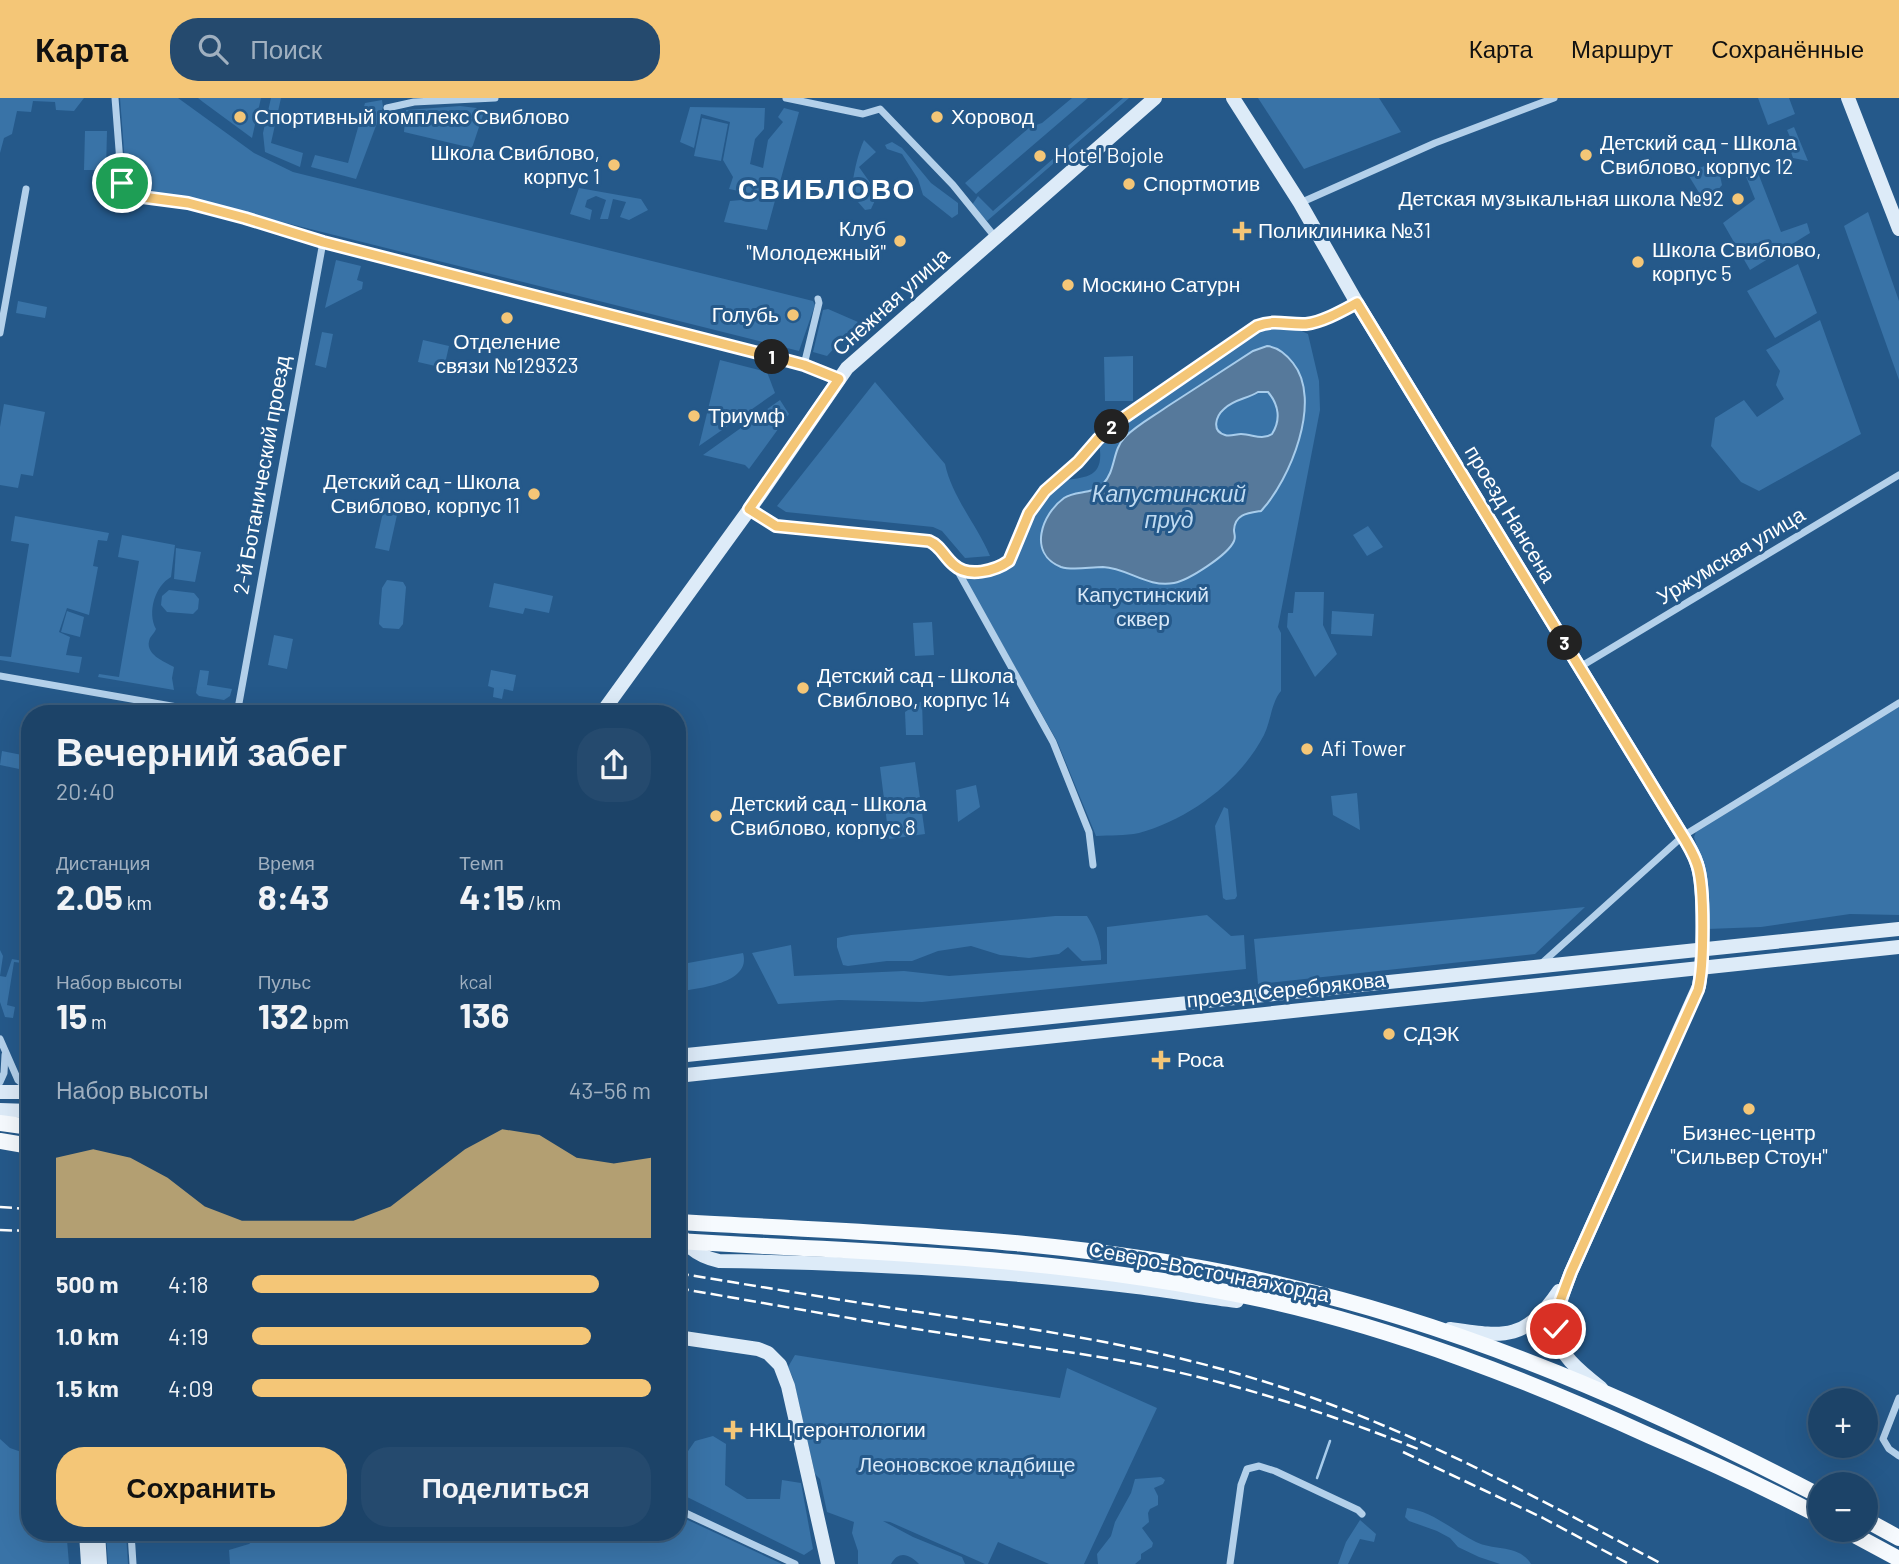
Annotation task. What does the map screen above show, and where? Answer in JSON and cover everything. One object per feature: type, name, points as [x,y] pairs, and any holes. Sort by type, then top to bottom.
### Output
[{"type":"main road","name":"Снежная улица","points":[[607,705],[839,379],[864,351],[1155,98]]},
{"type":"main road","name":"проезд Нансена","points":[[1233,98],[1300,203],[1357,303],[1683,836],[1698,866],[1702,967],[1693,1003],[1571,1272]]},
{"type":"main road","points":[[1849,98],[1896,207],[1899,229]]},
{"type":"main road","name":"проезд Серебрякова","points":[[686,1055],[1899,929]]},
{"type":"main road","name":"проезд Серебрякова","points":[[686,1075],[1899,947]]},
{"type":"main road","points":[[0,1091],[21,1091]]},
{"type":"main road","points":[[0,1110],[21,1111]]},
{"type":"main road","points":[[0,1123],[21,1126]]},
{"type":"main road","points":[[0,1139],[21,1142]]},
{"type":"main road","name":"Северо-Восточная хорда","points":[[686,1223],[952,1237],[1087,1251],[1195,1267],[1282,1284],[1432,1326],[1508,1354],[1739,1454],[1808,1490]]},
{"type":"main road","name":"Северо-Восточная хорда","points":[[686,1242],[917,1254],[1100,1272],[1203,1288],[1308,1310],[1423,1343],[1501,1371],[1754,1481],[1808,1510]]},
{"type":"main road","points":[[686,1244],[705,1258],[719,1261],[887,1266],[1030,1277],[1138,1287],[1308,1310]]},
{"type":"main road","points":[[1432,1326],[1490,1335],[1508,1334],[1522,1329],[1544,1311],[1571,1272]]},
{"type":"main road","points":[[1571,1272],[1556,1316],[1558,1342],[1573,1366],[1613,1398]]},
{"type":"main road","points":[[686,1338],[758,1349],[768,1353],[780,1365],[792,1402],[828,1564]]},
{"type":"main road","points":[[1878,1526],[1899,1538]]},
{"type":"main road","points":[[87,1541],[88,1564]]},
{"type":"main road","points":[[99,1541],[100,1564]]},
{"type":"main road","points":[[1867,1542],[1899,1559]]},
{"type":"street","points":[[115,98],[122,188],[127,195],[188,203],[323,242],[804,365],[839,379]]},
{"type":"street","points":[[387,108],[439,100],[495,98]]},
{"type":"street","points":[[786,98],[863,114],[880,109],[953,185],[995,237]]},
{"type":"street","points":[[1300,203],[1435,143],[1554,98]]},
{"type":"street","points":[[0,333],[26,189]]},
{"type":"street","name":"2-й Ботанический проезд","points":[[239,705],[323,242]]},
{"type":"street","points":[[804,365],[818,299]]},
{"type":"street","points":[[955,566],[972,572],[992,569],[1009,561],[1029,513],[1045,491],[1078,462],[1098,439],[1119,421],[1257,326],[1278,321],[1306,324],[1357,303]]},
{"type":"street","name":"Уржумская улица","points":[[1580,667],[1899,475]]},
{"type":"street","points":[[749,509],[776,526],[929,541],[936,544],[955,566],[1053,742],[1089,832],[1093,865]]},
{"type":"street","points":[[0,676],[166,705]]},
{"type":"street","points":[[1539,966],[1683,836],[1899,703]]},
{"type":"street","points":[[0,1039],[21,1083]]},
{"type":"street","points":[[0,1082],[4,1073],[4,1051]]},
{"type":"street","points":[[1899,1398],[1883,1439],[1889,1449],[1899,1456]]},
{"type":"street","points":[[1230,1564],[1241,1485],[1247,1469],[1259,1466],[1275,1471],[1362,1514]]},
{"type":"street","points":[[686,1513],[795,1564]]},
{"type":"street","points":[[132,1541],[133,1564]]},
{"type":"green space","points":[[0,98],[84,98],[74,111],[56,110],[55,102],[33,101],[31,112],[17,111],[12,134],[4,138],[0,153]]},
{"type":"green space","points":[[120,98],[178,98],[254,153],[293,172],[813,301],[815,305],[799,351],[190,199],[127,189]]},
{"type":"green space","name":"Спортивный комплекс Свиблово","points":[[198,98],[261,98],[252,138],[203,102]]},
{"type":"green space","points":[[271,98],[281,98],[271,143],[303,153],[300,167],[265,152],[263,133]]},
{"type":"green space","points":[[1072,98],[1088,98],[976,194],[965,183],[1030,127],[1042,123]]},
{"type":"green space","points":[[1123,98],[1129,98],[987,221],[972,205],[978,196],[993,211]]},
{"type":"green space","points":[[1258,98],[1379,98],[1401,132],[1304,169]]},
{"type":"green space","points":[[1758,98],[1789,98],[1795,114],[1768,125]]},
{"type":"green space","points":[[382,100],[383,107],[356,179],[311,167],[315,155],[348,163],[365,103]]},
{"type":"green space","points":[[460,106],[485,109],[472,148],[404,132],[406,110]]},
{"type":"green space","points":[[690,107],[765,108],[764,129],[755,139],[750,164],[763,168],[768,140],[783,122],[778,117],[784,108],[799,112],[767,230],[724,222],[730,201],[741,200],[744,192],[729,189],[733,177],[723,160],[730,122],[701,114],[694,148],[680,142]]},
{"type":"green space","points":[[702,118],[728,124],[721,161],[694,156]]},
{"type":"green space","points":[[1794,127],[1808,161],[1793,158],[1787,130]]},
{"type":"green space","points":[[85,131],[107,131],[106,170],[84,170]]},
{"type":"green space","points":[[864,140],[876,152],[859,167],[878,194],[871,209],[865,210],[851,194]]},
{"type":"green space","points":[[892,142],[902,148],[931,183],[958,203],[958,214],[952,218],[923,195],[918,179],[902,154],[887,149],[885,145]]},
{"type":"green space","points":[[1753,160],[1781,232],[1807,223],[1810,233],[1750,270],[1723,223],[1755,199],[1741,164]]},
{"type":"green space","points":[[1717,161],[1722,185],[1706,204],[1687,173]]},
{"type":"green space","points":[[579,188],[641,199],[648,210],[629,220],[620,217],[626,202],[613,199],[608,219],[600,219],[606,200],[596,196],[587,200],[585,207],[592,210],[590,220],[570,214]]},
{"type":"green space","points":[[1868,212],[1899,301],[1899,380],[1844,226]]},
{"type":"green space","points":[[336,260],[361,266],[357,280],[363,282],[362,289],[325,308]]},
{"type":"green space","points":[[1798,264],[1817,313],[1775,338],[1747,291]]},
{"type":"green space","points":[[18,301],[47,307],[45,318],[16,313]]},
{"type":"green space","points":[[828,309],[858,322],[827,356],[813,352],[823,310]]},
{"type":"green space","points":[[1820,320],[1861,434],[1759,491],[1741,482],[1711,446],[1715,418],[1744,400],[1757,417],[1784,399],[1776,385],[1780,371],[1766,350]]},
{"type":"green space","name":"Капустинский сквер","points":[[1271,324],[1293,327],[1308,334],[1319,381],[1320,410],[1278,627],[1281,633],[1281,691],[1264,735],[1254,752],[1241,769],[1211,797],[1158,827],[1134,834],[1096,836],[1057,741],[963,575],[1010,564],[1034,510],[1061,480],[1087,476],[1097,469],[1100,462],[1099,443],[1112,430],[1258,328]]},
{"type":"green space","points":[[322,332],[333,334],[326,368],[315,365]]},
{"type":"green space","points":[[423,340],[449,346],[444,368],[418,362]]},
{"type":"green space","points":[[1133,356],[1133,401],[1105,401],[1104,357]]},
{"type":"green space","points":[[720,360],[767,372],[775,393],[699,446]]},
{"type":"green space","points":[[875,382],[945,464],[953,488],[990,556],[965,558],[942,531],[933,527],[786,512],[777,506]]},
{"type":"green space","points":[[780,400],[789,414],[749,469],[745,465],[703,455]]},
{"type":"green space","points":[[4,404],[45,412],[33,476],[21,474],[18,488],[0,485],[0,427]]},
{"type":"green space","points":[[383,512],[397,515],[389,551],[375,548]]},
{"type":"green space","points":[[15,516],[109,533],[107,541],[98,540],[93,566],[98,567],[89,615],[67,608],[59,632],[70,637],[66,655],[82,657],[79,673],[0,660],[0,656],[11,657],[29,544],[11,541]]},
{"type":"green space","points":[[1368,526],[1383,547],[1367,556],[1353,535]]},
{"type":"green space","points":[[122,535],[175,545],[171,577],[165,581],[154,600],[152,615],[156,629],[149,644],[156,657],[174,667],[174,690],[98,677],[99,674],[119,677],[139,561],[118,557]]},
{"type":"green space","points":[[176,548],[201,552],[195,582],[174,579]]},
{"type":"green space","points":[[387,580],[403,582],[406,587],[403,624],[399,629],[383,628],[379,624],[382,588]]},
{"type":"green space","points":[[494,583],[553,596],[549,613],[525,608],[523,614],[489,607]]},
{"type":"green space","points":[[169,590],[194,593],[199,599],[198,609],[193,614],[167,612],[161,605],[162,596]]},
{"type":"green space","points":[[1295,592],[1324,592],[1323,625],[1337,654],[1315,677],[1287,627],[1288,613],[1293,613]]},
{"type":"green space","points":[[67,611],[84,617],[80,637],[61,632]]},
{"type":"green space","points":[[1332,611],[1374,614],[1372,636],[1331,634]]},
{"type":"green space","points":[[932,622],[934,655],[915,656],[913,623]]},
{"type":"green space","points":[[274,635],[293,639],[287,669],[268,665]]},
{"type":"green space","points":[[200,670],[209,671],[207,685],[232,689],[230,696],[224,700],[199,696],[196,693]]},
{"type":"green space","points":[[491,670],[516,675],[513,691],[504,689],[502,699],[493,697],[494,688],[488,686]]},
{"type":"green space","points":[[922,701],[923,735],[906,735],[905,712]]},
{"type":"green space","points":[[1899,707],[1899,915],[1850,914],[1761,927],[1707,929],[1700,856],[1694,837],[1696,832]]},
{"type":"green space","points":[[2,751],[21,755],[21,769],[0,765]]},
{"type":"green space","points":[[915,762],[925,834],[889,839],[880,767]]},
{"type":"green space","points":[[976,785],[980,807],[958,822],[956,790]]},
{"type":"green space","points":[[1357,793],[1360,830],[1333,815],[1331,796]]},
{"type":"green space","points":[[1224,807],[1228,809],[1237,896],[1235,899],[1226,900],[1223,898],[1215,826]]},
{"type":"green space","points":[[1585,907],[1535,954],[1258,984],[1254,939]]},
{"type":"green space","points":[[1207,915],[1231,936],[1244,935],[1246,969],[922,1002],[839,1000],[778,1004],[752,953],[791,945],[794,976],[904,971],[949,976],[1107,964],[1107,927]]},
{"type":"green space","points":[[1055,916],[1087,916],[1097,937],[1101,960],[1082,961],[1068,947],[1059,954],[1029,958],[1000,955],[971,946],[938,951],[912,961],[848,966],[843,965],[837,947],[837,938],[851,935]]},
{"type":"green space","points":[[0,950],[3,956],[0,976]]},
{"type":"green space","points":[[743,953],[744,963],[732,978],[686,990],[686,963]]},
{"type":"green space","points":[[12,959],[21,961],[21,963],[14,962],[7,1005],[15,1007],[13,1018],[5,1017],[0,1002],[0,976],[6,977]]},
{"type":"green space","name":"Леоновское кладбище","points":[[795,1355],[1060,1398],[1067,1368],[1157,1408],[1084,1564],[1049,1564],[998,1542],[988,1564],[985,1564],[883,1521],[913,1537],[962,1557],[965,1564],[919,1564],[912,1558],[901,1555],[891,1564],[858,1564],[858,1551],[852,1533],[854,1522],[827,1512],[820,1479],[815,1474],[793,1378],[788,1367]]},
{"type":"green space","points":[[713,1436],[726,1444],[725,1485],[747,1499],[780,1499],[782,1480],[801,1483],[813,1549],[804,1555],[686,1496],[686,1454],[695,1441]]},
{"type":"green space","points":[[0,1439],[10,1448],[21,1452],[21,1541],[67,1541],[69,1564],[0,1564]]},
{"type":"green space","points":[[1161,1477],[1165,1480],[1163,1484],[1154,1488],[1158,1505],[1150,1509],[1149,1522],[1142,1528],[1153,1543],[1152,1547],[1141,1554],[1141,1559],[1135,1564],[1098,1564],[1097,1554],[1111,1536],[1135,1479]]},
{"type":"green space","points":[[1407,1508],[1434,1517],[1483,1545],[1520,1553],[1531,1564],[1500,1564],[1479,1557],[1458,1547],[1450,1538],[1437,1531],[1409,1521],[1405,1517]]},
{"type":"green space","points":[[686,1519],[782,1564],[230,1564],[229,1550],[253,1541],[686,1541]]},
{"type":"green space","points":[[1360,1520],[1376,1534],[1374,1542],[1360,1539],[1348,1564],[1338,1564],[1346,1542]]},
{"type":"green space","points":[[107,1541],[127,1541],[128,1564],[108,1564]]},
{"type":"water","name":"Капустинский пруд","points":[[1271,347],[1282,351],[1293,363],[1301,379],[1305,397],[1304,418],[1292,460],[1282,480],[1261,511],[1240,517],[1235,525],[1235,540],[1230,547],[1189,577],[1164,584],[1112,568],[1066,568],[1050,561],[1041,543],[1042,533],[1044,523],[1056,505],[1064,498],[1103,484],[1110,473],[1121,442],[1130,433],[1253,351]],"holes":[[[1258,392],[1268,392],[1278,413],[1272,434],[1264,437],[1241,434],[1229,436],[1218,430],[1217,419],[1228,406]]]},
{"type":"waterway","points":[[1317,1478],[1330,1441]]},
{"type":"railway","points":[[0,1207],[21,1208]]},
{"type":"railway","points":[[0,1230],[21,1231]]},
{"type":"railway","points":[[686,1274],[1077,1337],[1158,1353],[1239,1374],[1350,1412],[1403,1434],[1507,1483],[1662,1564]]},
{"type":"railway","points":[[686,1290],[1161,1368],[1273,1398],[1418,1449]]},
{"type":"railway","points":[[1403,1452],[1543,1518],[1629,1564]]},
{"type":"place","name":"Спортивный комплекс Свиблово","points":[[240,117]]},
{"type":"place","name":"Хоровод","points":[[937,117]]},
{"type":"place","name":"Детский сад - Школа Свиблово, корпус 12","points":[[1586,155]]},
{"type":"place","name":"Hotel Bojole","points":[[1040,156]]},
{"type":"place","name":"Школа Свиблово, корпус 1","points":[[614,165]]},
{"type":"place","name":"Спортмотив","points":[[1129,184]]},
{"type":"place","name":"Детская музыкальная школа №92","points":[[1738,199]]},
{"type":"place","name":"Поликлиника №31","points":[[1242,231]]},
{"type":"place","name":"Клуб \"Молодежный\"","points":[[900,241]]},
{"type":"place","name":"Школа Свиблово, корпус 5","points":[[1638,262]]},
{"type":"place","name":"Москино Сатурн","points":[[1068,285]]},
{"type":"place","name":"Голубь","points":[[793,315]]},
{"type":"place","name":"Отделение связи №129323","points":[[507,318]]},
{"type":"place","name":"Триумф","points":[[694,416]]},
{"type":"place","name":"Детский сад - Школа Свиблово, корпус 11","points":[[534,494]]},
{"type":"place","name":"Детский сад - Школа Свиблово, корпус 14","points":[[803,688]]},
{"type":"place","name":"Afi Tower","points":[[1307,749]]},
{"type":"place","name":"Детский сад - Школа Свиблово, корпус 8","points":[[716,816]]},
{"type":"place","name":"СДЭК","points":[[1389,1034]]},
{"type":"place","name":"Роса","points":[[1161,1060]]},
{"type":"place","name":"Бизнес-центр \"Сильвер Стоун\"","points":[[1749,1109]]},
{"type":"place","name":"НКЦ геронтологии","points":[[733,1430]]},
{"type":"district","name":"СВИБЛОВО","points":[[827,189]]},
{"type":"route","points":[[122,183],[127,195],[188,203],[323,242],[804,365],[839,379],[749,509],[776,526],[929,541],[936,544],[955,566],[972,572],[992,569],[1009,561],[1029,513],[1045,491],[1119,421],[1257,326],[1278,321],[1306,324],[1357,303],[1692,851],[1698,866],[1702,967],[1698,990],[1571,1272],[1559,1304],[1556,1329]]}]
